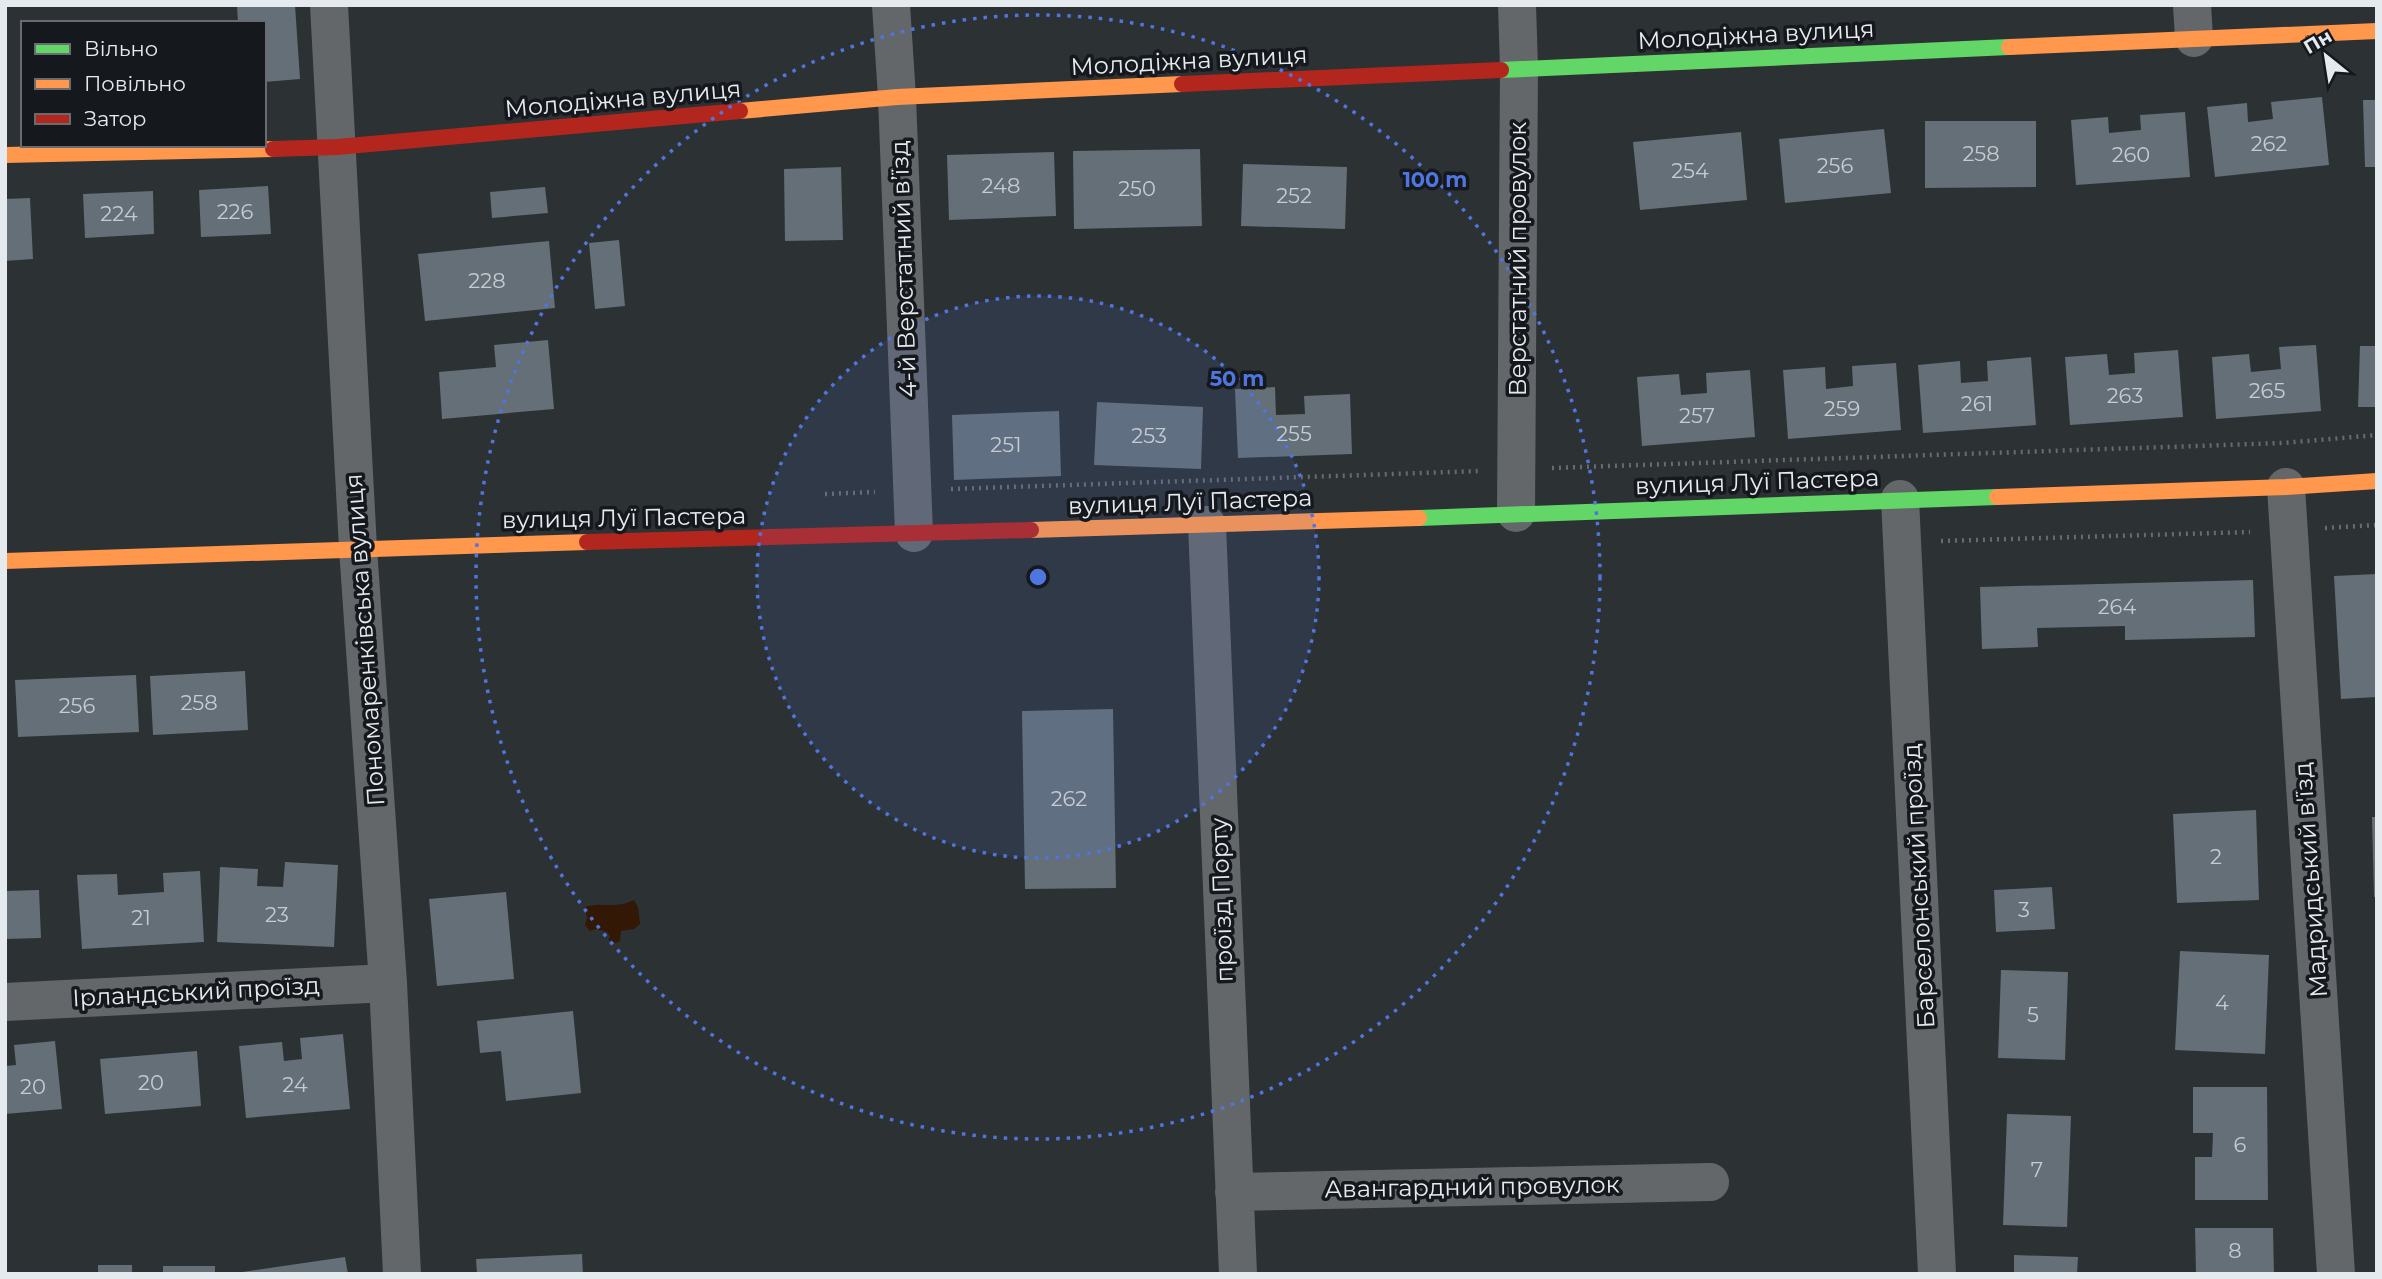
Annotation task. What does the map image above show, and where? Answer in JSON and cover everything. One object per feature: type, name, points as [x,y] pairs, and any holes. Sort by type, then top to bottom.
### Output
[{"type":"street","name":"Пономаренківська вулиця","points":[[329,5],[358,548],[388,983],[402,1274]]},
{"type":"street","name":"4-й Верстатний в’їзд","points":[[891,5],[914,533]]},
{"type":"street","name":"Верстатний провулок","points":[[1516,513],[1519,68],[1517,5]]},
{"type":"street","name":"Молодіжна вулиця","points":[[5,155],[337,148],[897,97],[1519,68],[2193,22],[2377,30]]},
{"type":"street","name":"вулиця Луї Пастера","points":[[5,561],[358,548],[1207,525],[2377,481]]},
{"type":"street","name":"Мадридський в'їзд","points":[[2286,486],[2336,1274]]},
{"type":"street","name":"Барселонський проїзд","points":[[1900,499],[1937,1274]]},
{"type":"street","name":"проїзд Порту","points":[[1207,525],[1238,1274]]},
{"type":"street","name":"Ірландський проїзд","points":[[5,1002],[388,983]]},
{"type":"street","name":"Авангардний провулок","points":[[1234,1192],[1710,1182]]},
{"type":"path","points":[[1542,469],[2283,443],[2377,435]]},
{"type":"path","points":[[815,494],[1486,471]]},
{"type":"shaded area","points":[[634,900],[638,907],[640,924],[634,929],[621,931],[620,941],[616,943],[608,940],[610,937],[607,932],[596,929],[590,931],[585,925],[585,907]]},
{"type":"building","points":[[295,5],[300,79],[266,82],[266,21],[238,21],[237,6]]},
{"type":"building","points":[[2322,97],[2329,165],[2215,177],[2207,107],[2247,103],[2248,122],[2273,119],[2271,102]]},
{"type":"building","points":[[2363,100],[2377,100],[2377,167],[2365,167]]},
{"type":"building","points":[[2185,112],[2190,177],[2076,185],[2071,120],[2108,117],[2109,133],[2141,130],[2140,115]]},
{"type":"building","points":[[1925,121],[2036,121],[2036,187],[1925,188]]},
{"type":"building","points":[[1884,129],[1891,193],[1785,203],[1779,139]]},
{"type":"building","points":[[1741,132],[1747,200],[1640,210],[1633,142]]},
{"type":"building","points":[[1200,149],[1202,226],[1074,229],[1073,151]]},
{"type":"building","points":[[1054,152],[1056,216],[949,220],[947,155]]},
{"type":"building","points":[[1243,164],[1347,167],[1345,229],[1241,226]]},
{"type":"building","points":[[841,167],[843,240],[785,241],[784,169]]},
{"type":"building","points":[[268,186],[271,234],[201,237],[199,190]]},
{"type":"building","points":[[545,187],[548,213],[492,218],[490,192]]},
{"type":"building","points":[[153,191],[154,234],[85,238],[83,194]]},
{"type":"building","points":[[30,198],[33,259],[5,261],[5,199]]},
{"type":"building","points":[[619,240],[625,306],[595,309],[589,243]]},
{"type":"building","points":[[549,241],[555,308],[425,321],[418,254]]},
{"type":"building","points":[[548,340],[554,409],[442,419],[439,372],[496,367],[494,345]]},
{"type":"building","points":[[2316,345],[2321,411],[2216,419],[2212,357],[2249,354],[2251,372],[2281,369],[2279,347]]},
{"type":"building","points":[[2360,346],[2377,346],[2377,407],[2358,407]]},
{"type":"building","points":[[2178,350],[2183,417],[2070,425],[2065,357],[2107,354],[2109,375],[2135,373],[2134,353]]},
{"type":"building","points":[[2031,357],[2036,425],[1923,433],[1918,365],[1960,361],[1961,383],[1988,381],[1987,361]]},
{"type":"building","points":[[1896,363],[1901,430],[1788,439],[1783,370],[1825,367],[1826,389],[1853,386],[1852,366]]},
{"type":"building","points":[[1750,370],[1755,437],[1642,446],[1637,377],[1679,374],[1681,395],[1707,393],[1706,373]]},
{"type":"building","points":[[1275,387],[1276,415],[1305,414],[1304,396],[1350,394],[1352,454],[1238,458],[1235,389]]},
{"type":"building","points":[[1097,402],[1203,407],[1201,469],[1094,465]]},
{"type":"building","points":[[1059,411],[1061,476],[954,480],[952,415]]},
{"type":"building","points":[[2377,574],[2377,697],[2341,699],[2334,576]]},
{"type":"building","points":[[2253,580],[2255,637],[2125,640],[2125,626],[2037,628],[2038,647],[1982,649],[1980,587]]},
{"type":"building","points":[[245,671],[248,730],[153,735],[150,676]]},
{"type":"building","points":[[136,675],[139,732],[18,737],[15,680]]},
{"type":"building","points":[[1113,709],[1116,888],[1025,889],[1022,711]]},
{"type":"building","points":[[2256,810],[2259,900],[2177,903],[2173,814]]},
{"type":"building","points":[[2372,817],[2377,817],[2377,897],[2374,897]]},
{"type":"building","points":[[285,862],[338,865],[334,947],[217,942],[220,867],[258,869],[257,886],[283,887]]},
{"type":"building","points":[[200,871],[204,942],[82,949],[77,875],[117,874],[118,895],[164,892],[163,873]]},
{"type":"building","points":[[2052,887],[2055,929],[1996,932],[1994,890]]},
{"type":"building","points":[[39,890],[41,938],[5,939],[5,891]]},
{"type":"building","points":[[506,892],[514,979],[437,986],[429,899]]},
{"type":"building","points":[[2180,951],[2269,955],[2265,1054],[2175,1050]]},
{"type":"building","points":[[2001,970],[2068,972],[2065,1060],[1998,1058]]},
{"type":"building","points":[[573,1011],[581,1093],[506,1101],[501,1051],[480,1053],[477,1021]]},
{"type":"building","points":[[343,1034],[350,1109],[246,1118],[239,1046],[282,1042],[284,1061],[302,1059],[300,1038]]},
{"type":"building","points":[[55,1041],[62,1109],[5,1114],[5,1066],[16,1065],[14,1045]]},
{"type":"building","points":[[197,1051],[201,1106],[105,1114],[100,1059]]},
{"type":"building","points":[[2193,1087],[2267,1087],[2268,1200],[2195,1200],[2195,1157],[2212,1157],[2213,1133],[2193,1133]]},
{"type":"building","points":[[2007,1114],[2071,1116],[2067,1227],[2003,1225]]},
{"type":"building","points":[[2195,1228],[2273,1228],[2274,1274],[2196,1274]]},
{"type":"building","points":[[582,1254],[583,1274],[477,1274],[476,1259]]},
{"type":"building","points":[[2014,1255],[2078,1257],[2077,1274],[2014,1274]]},
{"type":"building","points":[[345,1257],[348,1274],[242,1274],[242,1272]]},
{"type":"building","points":[[98,1265],[132,1265],[132,1274],[98,1274]]},
{"type":"building","points":[[163,1266],[215,1266],[215,1274],[163,1274]]},
{"type":"traffic: fast","points":[[1501,70],[2009,47]]},
{"type":"traffic: fast","points":[[1419,518],[1997,497]]},
{"type":"traffic: slow","points":[[2009,47],[2377,31]]},
{"type":"traffic: slow","points":[[740,111],[897,97],[1182,84]]},
{"type":"traffic: slow","points":[[5,155],[273,149]]},
{"type":"traffic: slow","points":[[1997,497],[2286,487],[2377,481]]},
{"type":"traffic: slow","points":[[1031,530],[1419,518]]},
{"type":"traffic: slow","points":[[5,561],[587,542]]},
{"type":"traffic: jam","points":[[1182,84],[1501,70]]},
{"type":"traffic: jam","points":[[273,149],[337,147],[740,111]]},
{"type":"traffic: jam","points":[[587,542],[1031,530]]}]
